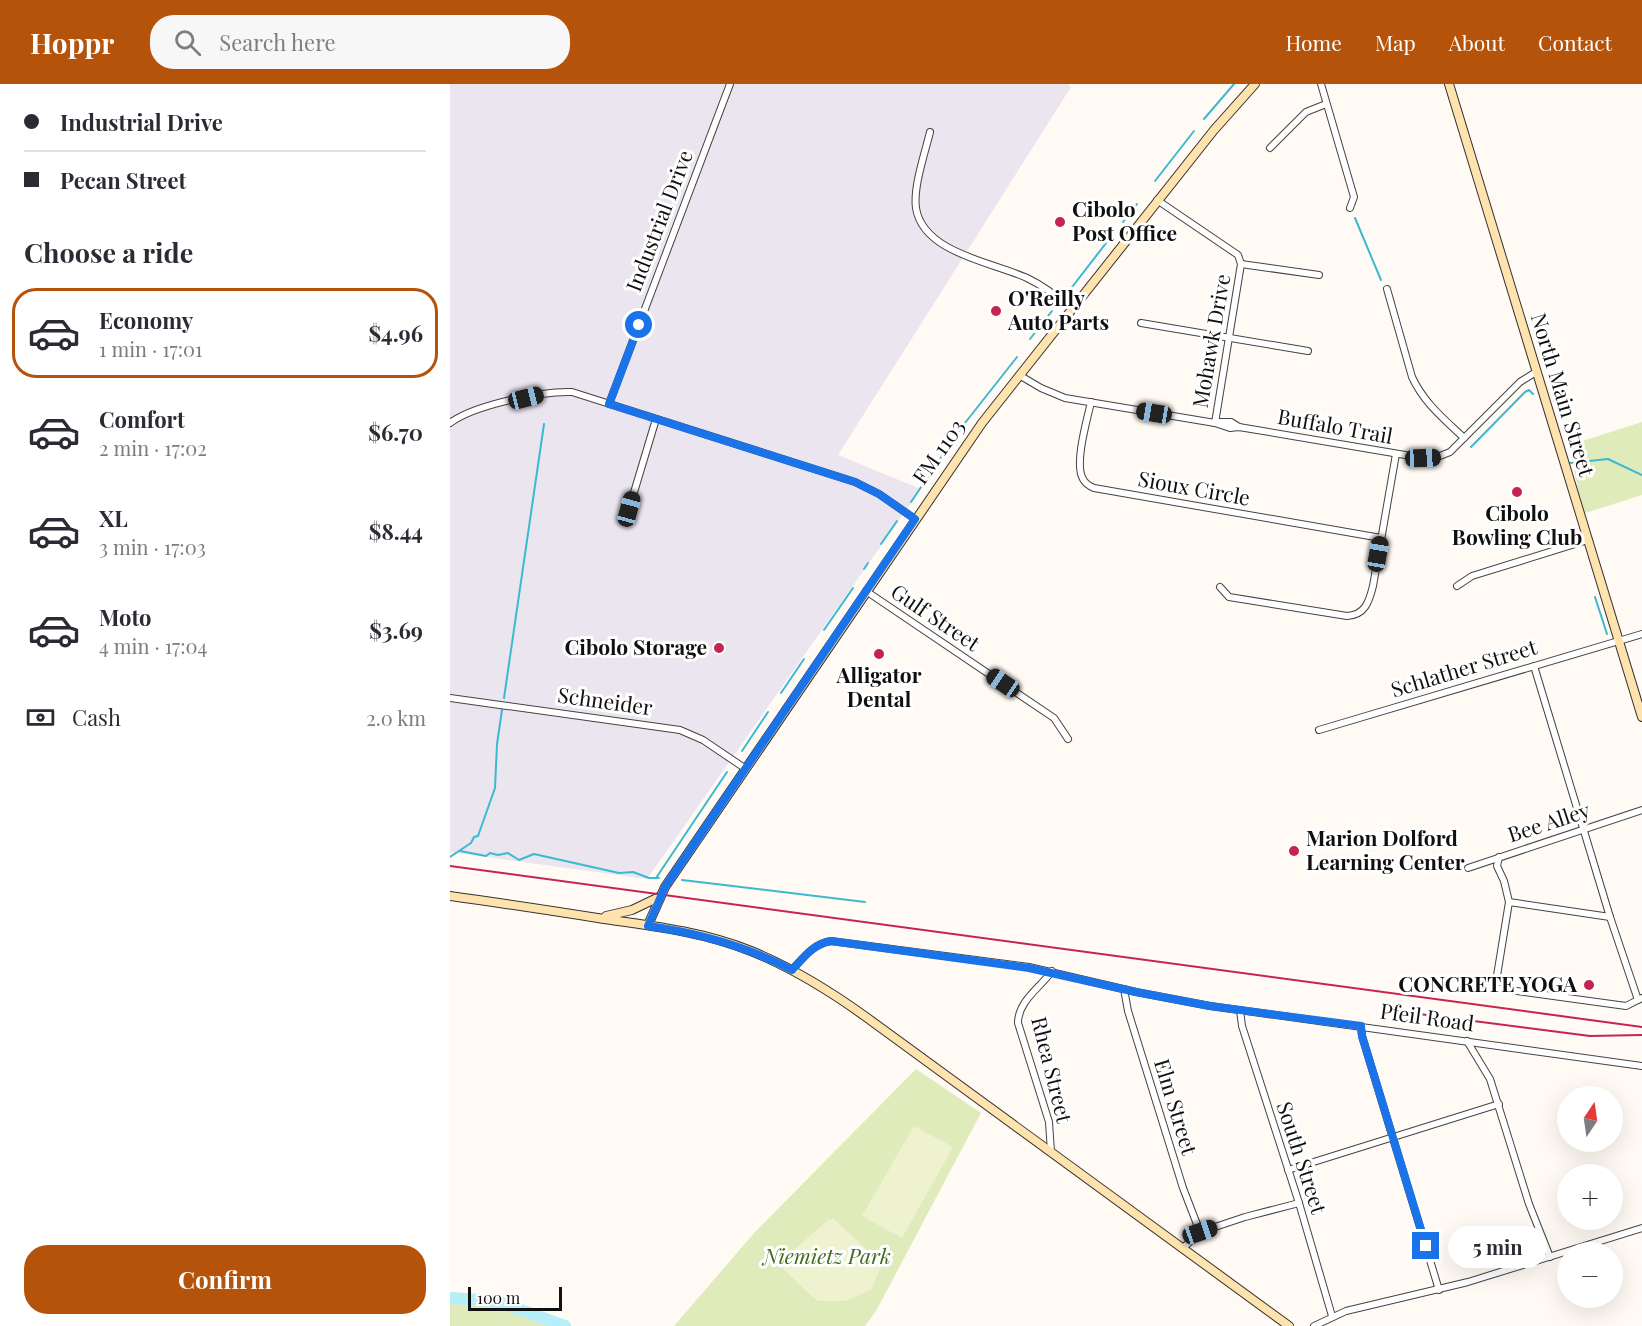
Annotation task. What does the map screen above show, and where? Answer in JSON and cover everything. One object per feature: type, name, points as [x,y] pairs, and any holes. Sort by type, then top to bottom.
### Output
[{"type":"main road","name":"FM 1103","points":[[648,926],[659,897],[982,423],[1157,200],[1228,113],[1255,84]]},
{"type":"main road","name":"North Main Street","points":[[1449,84],[1642,717]]},
{"type":"main road","points":[[450,896],[679,930],[749,950],[792,970],[827,989],[1289,1326]]},
{"type":"main road","points":[[596,918],[616,915],[659,897]]},
{"type":"street","name":"Industrial Drive","points":[[609,404],[730,84]]},
{"type":"street","points":[[1321,84],[1354,197],[1350,208]]},
{"type":"street","points":[[1270,148],[1306,112],[1326,104]]},
{"type":"street","points":[[930,132],[916,193],[916,207],[920,221],[927,232],[936,241],[954,251],[1029,280],[1072,309]]},
{"type":"street","name":"Mohawk Drive","points":[[1157,200],[1238,255],[1241,264],[1215,423]]},
{"type":"street","points":[[1241,264],[1319,275]]},
{"type":"street","points":[[1387,290],[1412,377],[1418,390],[1430,406],[1464,438]]},
{"type":"street","points":[[1141,322],[1228,339],[1308,351]]},
{"type":"street","name":"Buffalo Trail","points":[[1019,375],[1055,394],[1091,402],[1215,423],[1230,428],[1239,427],[1415,457],[1440,456],[1450,452],[1520,382],[1536,372]]},
{"type":"street","points":[[450,423],[495,403],[547,393],[572,392],[855,482],[879,494],[915,519]]},
{"type":"street","name":"Sioux Circle","points":[[1091,402],[1080,472],[1083,480],[1094,488],[1381,538]]},
{"type":"street","points":[[629,509],[656,419]]},
{"type":"street","points":[[1220,587],[1229,597],[1352,616],[1365,608],[1370,598],[1396,454]]},
{"type":"street","points":[[1457,586],[1472,576],[1588,540]]},
{"type":"street","name":"Gulf Street","points":[[866,591],[1054,718],[1068,739]]},
{"type":"street","name":"Schlather Street","points":[[1319,730],[1642,634]]},
{"type":"street","points":[[1499,857],[1497,866],[1504,881],[1509,902],[1495,988],[1626,1006],[1640,999],[1610,917],[1534,666]]},
{"type":"street","name":"Schneider","points":[[450,698],[680,730],[703,740],[746,768]]},
{"type":"street","name":"Bee Alley","points":[[1468,868],[1642,810]]},
{"type":"street","points":[[1509,902],[1610,917]]},
{"type":"street","name":"Pfeil Road","points":[[792,970],[812,948],[821,942],[831,941],[1052,972],[1188,1002],[1642,1066]]},
{"type":"street","name":"Rhea Street","points":[[1051,1152],[1049,1122],[1018,1023],[1018,1015],[1022,1007],[1052,972]]},
{"type":"street","name":"Elm Street","points":[[1124,989],[1128,1011],[1183,1188],[1200,1232]]},
{"type":"street","name":"South Street","points":[[1240,1010],[1242,1026],[1299,1203],[1332,1317]]},
{"type":"street","points":[[1361,1026],[1362,1036],[1439,1290]]},
{"type":"street","points":[[1467,1041],[1490,1079],[1529,1204],[1550,1257]]},
{"type":"street","points":[[1288,1170],[1499,1104]]},
{"type":"street","points":[[1182,1249],[1200,1232],[1299,1203]]},
{"type":"street","points":[[1314,1326],[1346,1311],[1439,1290],[1642,1228]]},
{"type":"shaded area","points":[[450,84],[1068,84],[1071,87],[838,455],[921,489],[647,879],[450,852]]},
{"type":"green space","points":[[1642,422],[1642,495],[1582,514],[1570,445]]},
{"type":"green space","name":"Niemietz Park","points":[[916,1069],[981,1113],[876,1311],[865,1326],[674,1326],[755,1232]]},
{"type":"green space","points":[[914,1126],[953,1147],[902,1238],[862,1216]]},
{"type":"green space","points":[[834,1219],[882,1264],[871,1290],[845,1301],[817,1301],[778,1264],[828,1220]]},
{"type":"green space","points":[[450,1298],[496,1301],[565,1326],[450,1326]]},
{"type":"waterway","points":[[1204,119],[1234,84]]},
{"type":"waterway","points":[[1155,181],[1194,131]]},
{"type":"waterway","points":[[1123,222],[1137,204]]},
{"type":"waterway","points":[[1355,218],[1381,280]]},
{"type":"waterway","points":[[1069,291],[1110,238]]},
{"type":"waterway","points":[[1030,339],[1052,311]]},
{"type":"waterway","points":[[911,502],[961,428],[1017,357]]},
{"type":"waterway","points":[[1471,447],[1525,392],[1529,390],[1533,394]]},
{"type":"waterway","points":[[504,698],[544,424]]},
{"type":"waterway","points":[[1570,463],[1608,459],[1642,475]]},
{"type":"waterway","points":[[881,544],[897,521]]},
{"type":"waterway","points":[[864,569],[868,563]]},
{"type":"waterway","points":[[824,630],[853,588]]},
{"type":"waterway","points":[[1595,597],[1607,634]]},
{"type":"waterway","points":[[781,693],[804,659]]},
{"type":"waterway","points":[[450,857],[478,836],[495,788],[497,744],[502,710]]},
{"type":"waterway","points":[[742,751],[768,712]]},
{"type":"waterway","points":[[656,878],[727,772]]},
{"type":"waterway","points":[[460,851],[486,856],[490,853],[498,855],[508,853],[519,860],[534,854],[619,873],[633,872],[649,878],[659,878]]},
{"type":"waterway","points":[[682,880],[865,902]]},
{"type":"waterway","points":[[450,1298],[496,1301],[565,1326]]},
{"type":"railway","points":[[450,866],[1642,1027]]},
{"type":"railway","points":[[1396,1011],[1590,1036],[1642,1035]]},
{"type":"place","name":"Cibolo Post Office","points":[[1060,222]]},
{"type":"place","name":"O'Reilly Auto Parts","points":[[996,311]]},
{"type":"place","name":"Cibolo Bowling Club","points":[[1517,492]]},
{"type":"place","name":"Cibolo Storage","points":[[719,648]]},
{"type":"place","name":"Alligator Dental","points":[[879,654]]},
{"type":"place","name":"Marion Dolford Learning Center","points":[[1294,851]]},
{"type":"place","name":"CONCRETE YOGA","points":[[1589,985]]},
{"type":"route","points":[[639,325],[609,404],[855,482],[879,494],[915,519],[665,887],[653,909],[648,926],[707,936],[749,950],[792,970],[812,948],[821,942],[831,941],[1029,968],[1210,1006],[1361,1026],[1362,1036],[1426,1246]]}]
